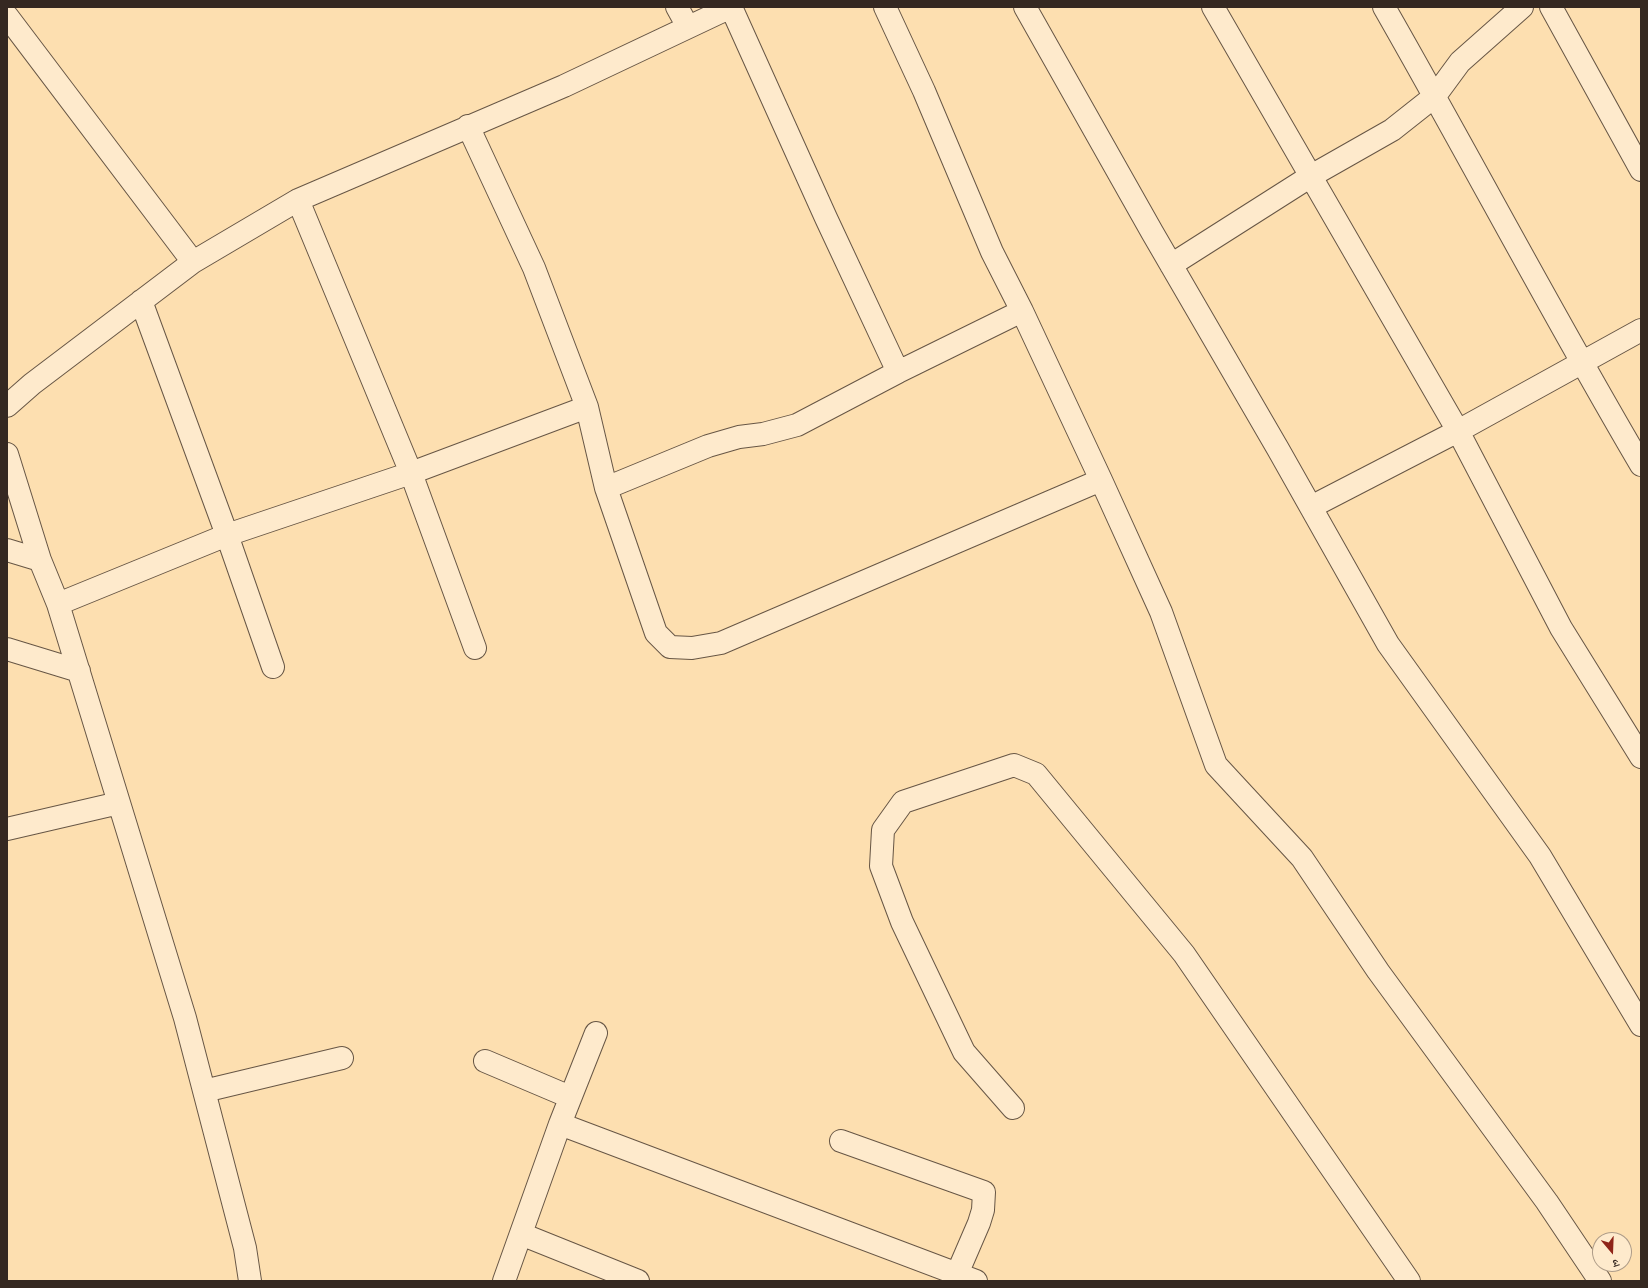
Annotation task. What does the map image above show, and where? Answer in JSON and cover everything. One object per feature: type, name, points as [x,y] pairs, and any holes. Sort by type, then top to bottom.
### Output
[{"type":"street","points":[[677,7],[688,27]]},
{"type":"street","points":[[7,406],[32,384],[193,262],[298,200],[564,86],[731,7],[826,218],[898,372]]},
{"type":"street","points":[[884,7],[924,90],[992,252],[1022,311],[1161,612],[1216,765],[1302,858],[1378,970],[1547,1202],[1600,1281]]},
{"type":"street","points":[[1025,7],[1388,644],[1540,856],[1641,1025]]},
{"type":"street","points":[[1213,7],[1458,431],[1561,628],[1641,757]]},
{"type":"street","points":[[1384,7],[1581,363],[1641,464]]},
{"type":"street","points":[[1171,265],[1311,176],[1392,130],[1434,96],[1460,62],[1522,7]]},
{"type":"street","points":[[1551,7],[1641,170]]},
{"type":"street","points":[[7,16],[193,262]]},
{"type":"street","points":[[468,126],[534,268],[587,407],[606,488],[656,633],[670,647],[692,648],[721,642],[1101,480]]},
{"type":"street","points":[[298,200],[411,472],[475,648]]},
{"type":"street","points":[[141,302],[227,535],[273,667]]},
{"type":"street","points":[[606,488],[708,446],[739,437],[763,434],[797,425],[898,372],[1022,311]]},
{"type":"street","points":[[1311,507],[1458,431],[1641,330]]},
{"type":"street","points":[[58,604],[227,535],[411,472],[587,407]]},
{"type":"street","points":[[7,454],[40,560],[58,604],[185,1018],[245,1248],[250,1281]]},
{"type":"street","points":[[7,550],[40,560]]},
{"type":"street","points":[[7,649],[79,671]]},
{"type":"street","points":[[1013,1108],[964,1052],[902,922],[881,866],[883,830],[902,802],[1014,765],[1036,774],[1184,954],[1409,1281]]},
{"type":"street","points":[[7,829],[119,803]]},
{"type":"street","points":[[504,1281],[570,1097],[596,1033]]},
{"type":"street","points":[[204,1091],[342,1058]]},
{"type":"street","points":[[485,1061],[570,1097]]},
{"type":"street","points":[[560,1124],[962,1279],[983,1210],[984,1192],[841,1141]]},
{"type":"street","points":[[520,1234],[638,1281]]}]
